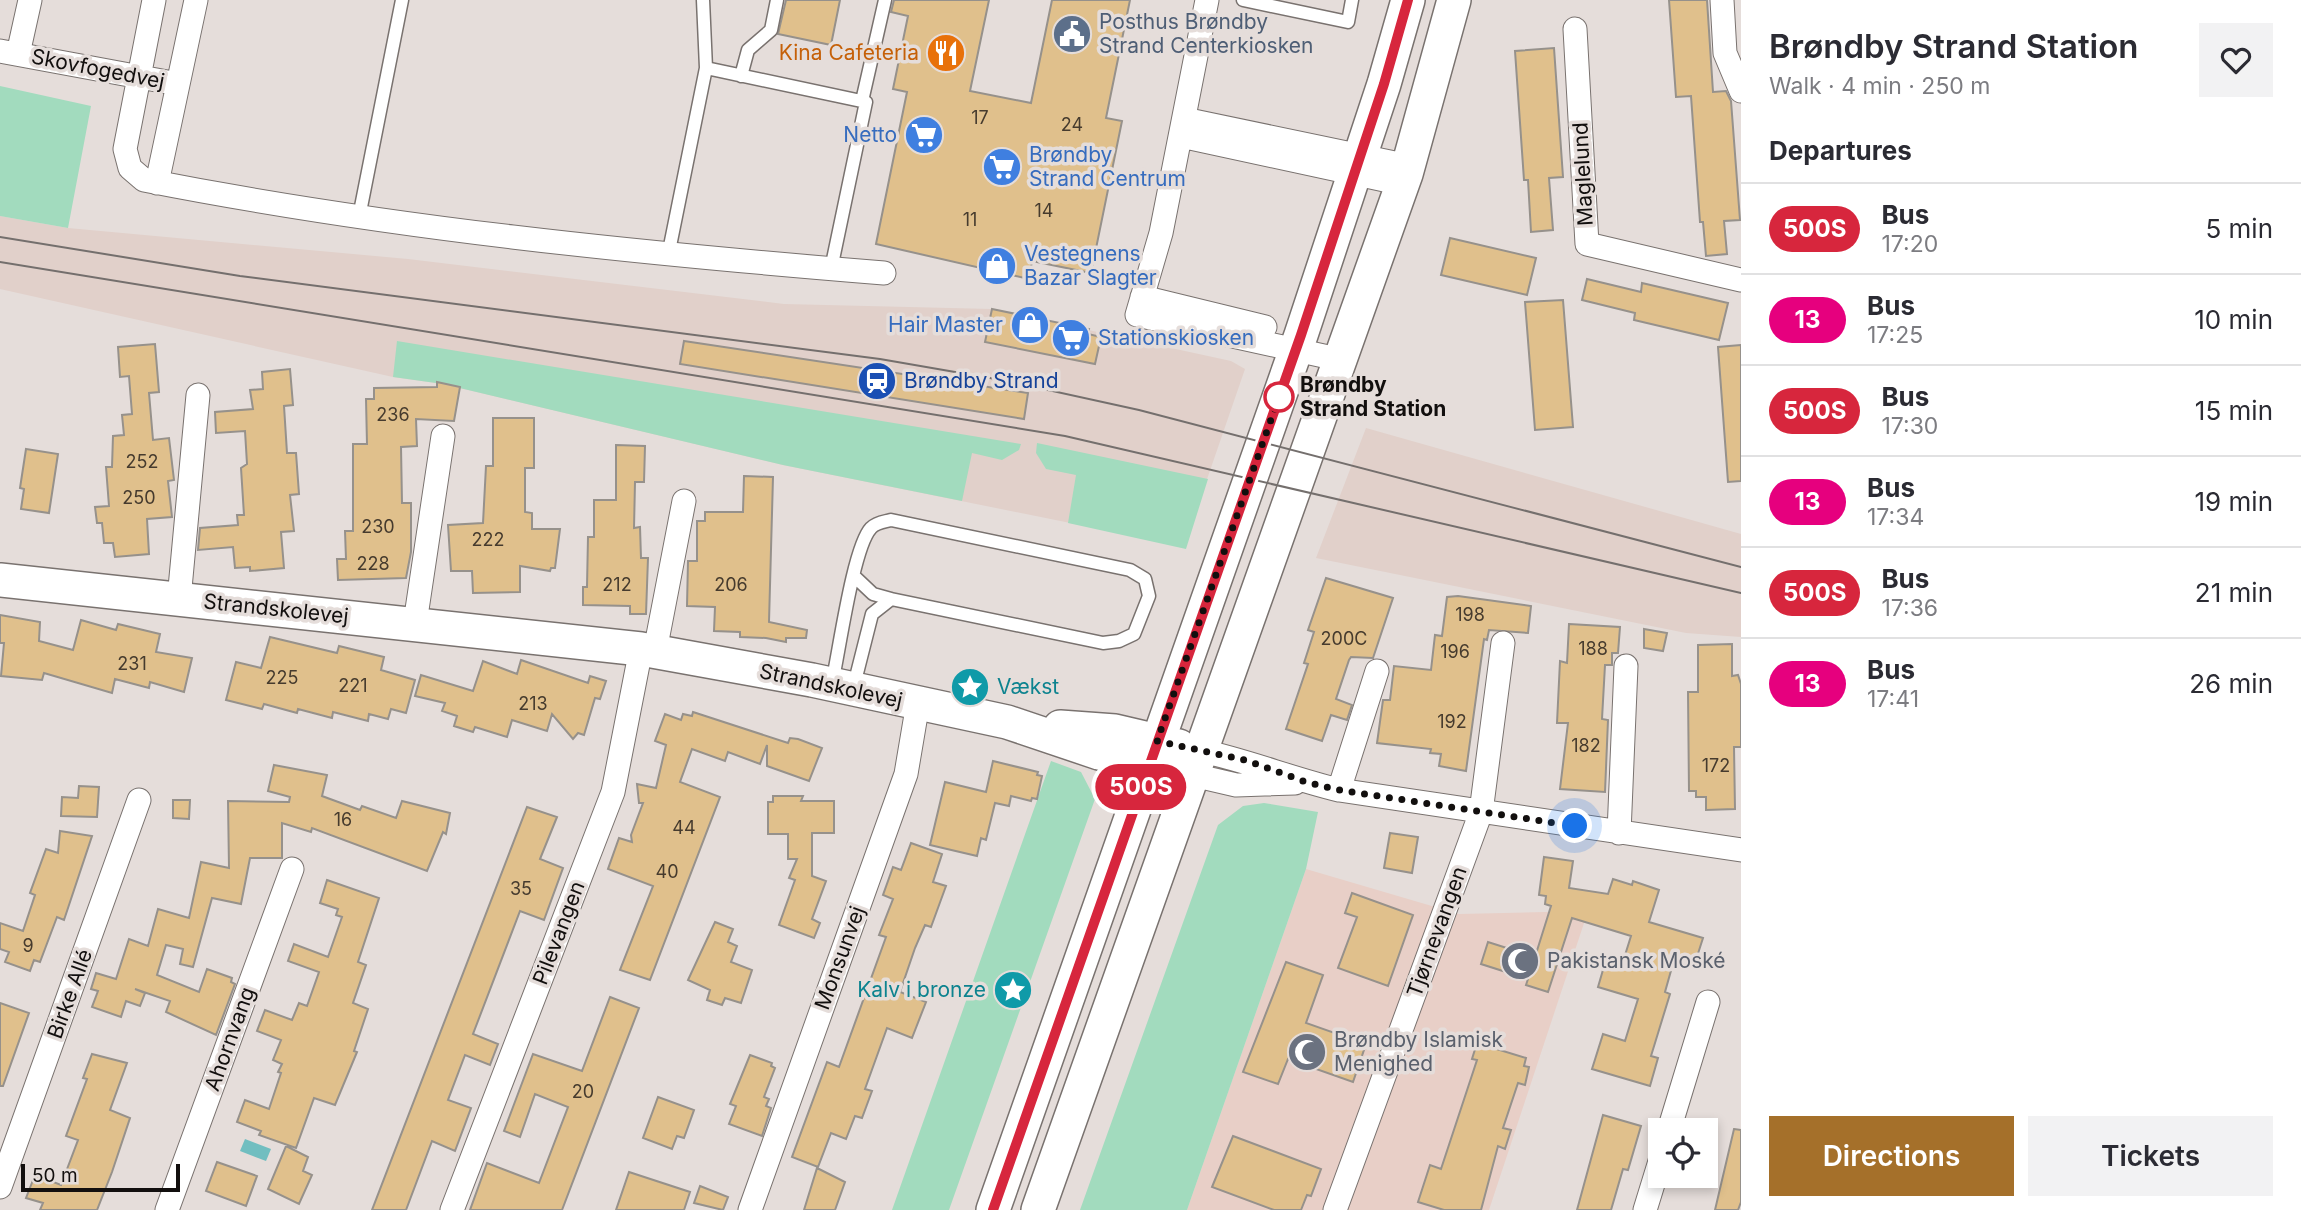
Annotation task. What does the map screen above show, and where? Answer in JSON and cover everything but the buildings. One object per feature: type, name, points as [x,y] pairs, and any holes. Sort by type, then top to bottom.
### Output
[{"type":"street","name":"Skovfogedvej","points":[[30,0],[9,52],[178,84]]},
{"type":"street","points":[[154,0],[125,149],[130,168],[144,180],[359,217],[668,256],[884,273]]},
{"type":"street","points":[[157,183],[196,0]]},
{"type":"street","points":[[1207,0],[1161,233],[1142,297],[1299,342],[1342,360]]},
{"type":"street","points":[[993,1210],[1299,342],[1408,0]]},
{"type":"street","points":[[1038,1210],[1406,175],[1454,0]]},
{"type":"street","points":[[1722,0],[1725,53],[1741,91]]},
{"type":"street","name":"Maglelund","points":[[1576,29],[1587,244],[1741,280]]},
{"type":"street","points":[[1183,128],[1406,175]]},
{"type":"street","name":"Strandskolevej","points":[[179,599],[198,395]]},
{"type":"street","points":[[415,623],[443,436]]},
{"type":"street","points":[[648,650],[684,501]]},
{"type":"street","name":"Strandskolevej","points":[[0,580],[648,650],[1007,722],[1099,753],[1153,753],[1197,763],[1236,785],[1306,782],[1339,790],[1741,850]]},
{"type":"street","points":[[1481,812],[1503,643]]},
{"type":"street","name":"Pilevangen","points":[[452,1210],[613,792],[648,650]]},
{"type":"street","points":[[1619,833],[1626,666]]},
{"type":"street","points":[[1339,790],[1377,671]]},
{"type":"street","name":"Monsunvej","points":[[750,1210],[906,774],[918,704]]},
{"type":"street","name":"Birke Allé","points":[[0,1187],[139,800]]},
{"type":"street","name":"Tjørnevangen","points":[[1335,1210],[1481,812]]},
{"type":"street","name":"Ahornvang","points":[[167,1210],[292,869]]},
{"type":"street","points":[[1673,1118],[1708,1002]]},
{"type":"street","points":[[1645,1210],[1652,1188]]},
{"type":"lane","points":[[359,217],[402,0]]},
{"type":"lane","points":[[668,256],[706,68],[702,0]]},
{"type":"lane","points":[[741,76],[748,50],[771,30],[777,0]]},
{"type":"lane","points":[[862,101],[885,0]]},
{"type":"lane","points":[[1243,0],[1348,22],[1352,0]]},
{"type":"lane","points":[[706,68],[866,102],[831,269]]},
{"type":"lane","points":[[842,687],[855,577],[871,528],[879,522],[891,520],[1130,570],[1145,579],[1149,596],[1134,634],[1119,641],[1103,643],[891,599],[873,594],[855,577]]},
{"type":"lane","points":[[842,687],[872,614],[891,599]]},
{"type":"shaded area","points":[[0,216],[68,228],[408,259],[784,304],[992,309],[1231,361],[1245,369],[1184,546],[783,465],[443,384],[393,377],[0,289]]},
{"type":"shaded area","points":[[1366,428],[1741,534],[1741,637],[1686,633],[1316,558]]},
{"type":"shaded area","points":[[1306,869],[1459,914],[1588,911],[1489,1210],[1187,1210]]},
{"type":"green space","points":[[0,86],[91,106],[68,228],[0,216]]},
{"type":"green space","points":[[397,341],[1021,444],[1019,450],[1002,460],[972,453],[962,501],[783,465],[443,384],[393,377]]},
{"type":"green space","points":[[1037,443],[1208,479],[1186,549],[1068,523],[1076,475],[1046,469],[1036,453]]},
{"type":"green space","points":[[1051,761],[1081,772],[1095,799],[949,1210],[892,1210]]},
{"type":"green space","points":[[1264,803],[1318,812],[1306,869],[1187,1210],[1080,1210],[1218,825],[1243,806]]},
{"type":"water","points":[[245,1139],[271,1149],[266,1161],[240,1151]]},
{"type":"tram line","points":[[0,237],[240,276],[880,359],[1007,381],[1139,410],[1741,567]]},
{"type":"tram line","points":[[0,262],[1065,436],[1741,593]]},
{"type":"bus line","name":"500S","points":[[993,1210],[1301,335],[1384,84],[1408,0]]},
{"type":"place","name":"Posthus Brøndby Strand Centerkiosken","points":[[1072,34]]},
{"type":"place","name":"Kina Cafeteria","points":[[946,53]]},
{"type":"place","name":"Netto","points":[[924,135]]},
{"type":"place","name":"Brøndby Strand Centrum","points":[[1002,167]]},
{"type":"place","name":"Vestegnens Bazar Slagter","points":[[997,266]]},
{"type":"place","name":"Hair Master","points":[[1030,325]]},
{"type":"place","name":"Stationskiosken","points":[[1071,338]]},
{"type":"place","name":"Brøndby Strand","points":[[877,381]]},
{"type":"place","name":"Brøndby Strand Station","points":[[1279,397]]},
{"type":"place","name":"Vækst","points":[[970,687]]},
{"type":"place","name":"Pakistansk Moské","points":[[1520,961]]},
{"type":"place","name":"Kalv i bronze","points":[[1013,990]]},
{"type":"place","name":"Brøndby Islamisk Menighed","points":[[1307,1052]]},
{"type":"route","points":[[1279,397],[1280,395],[1157,741],[1245,760],[1306,782],[1339,790],[1575,826]]}]
